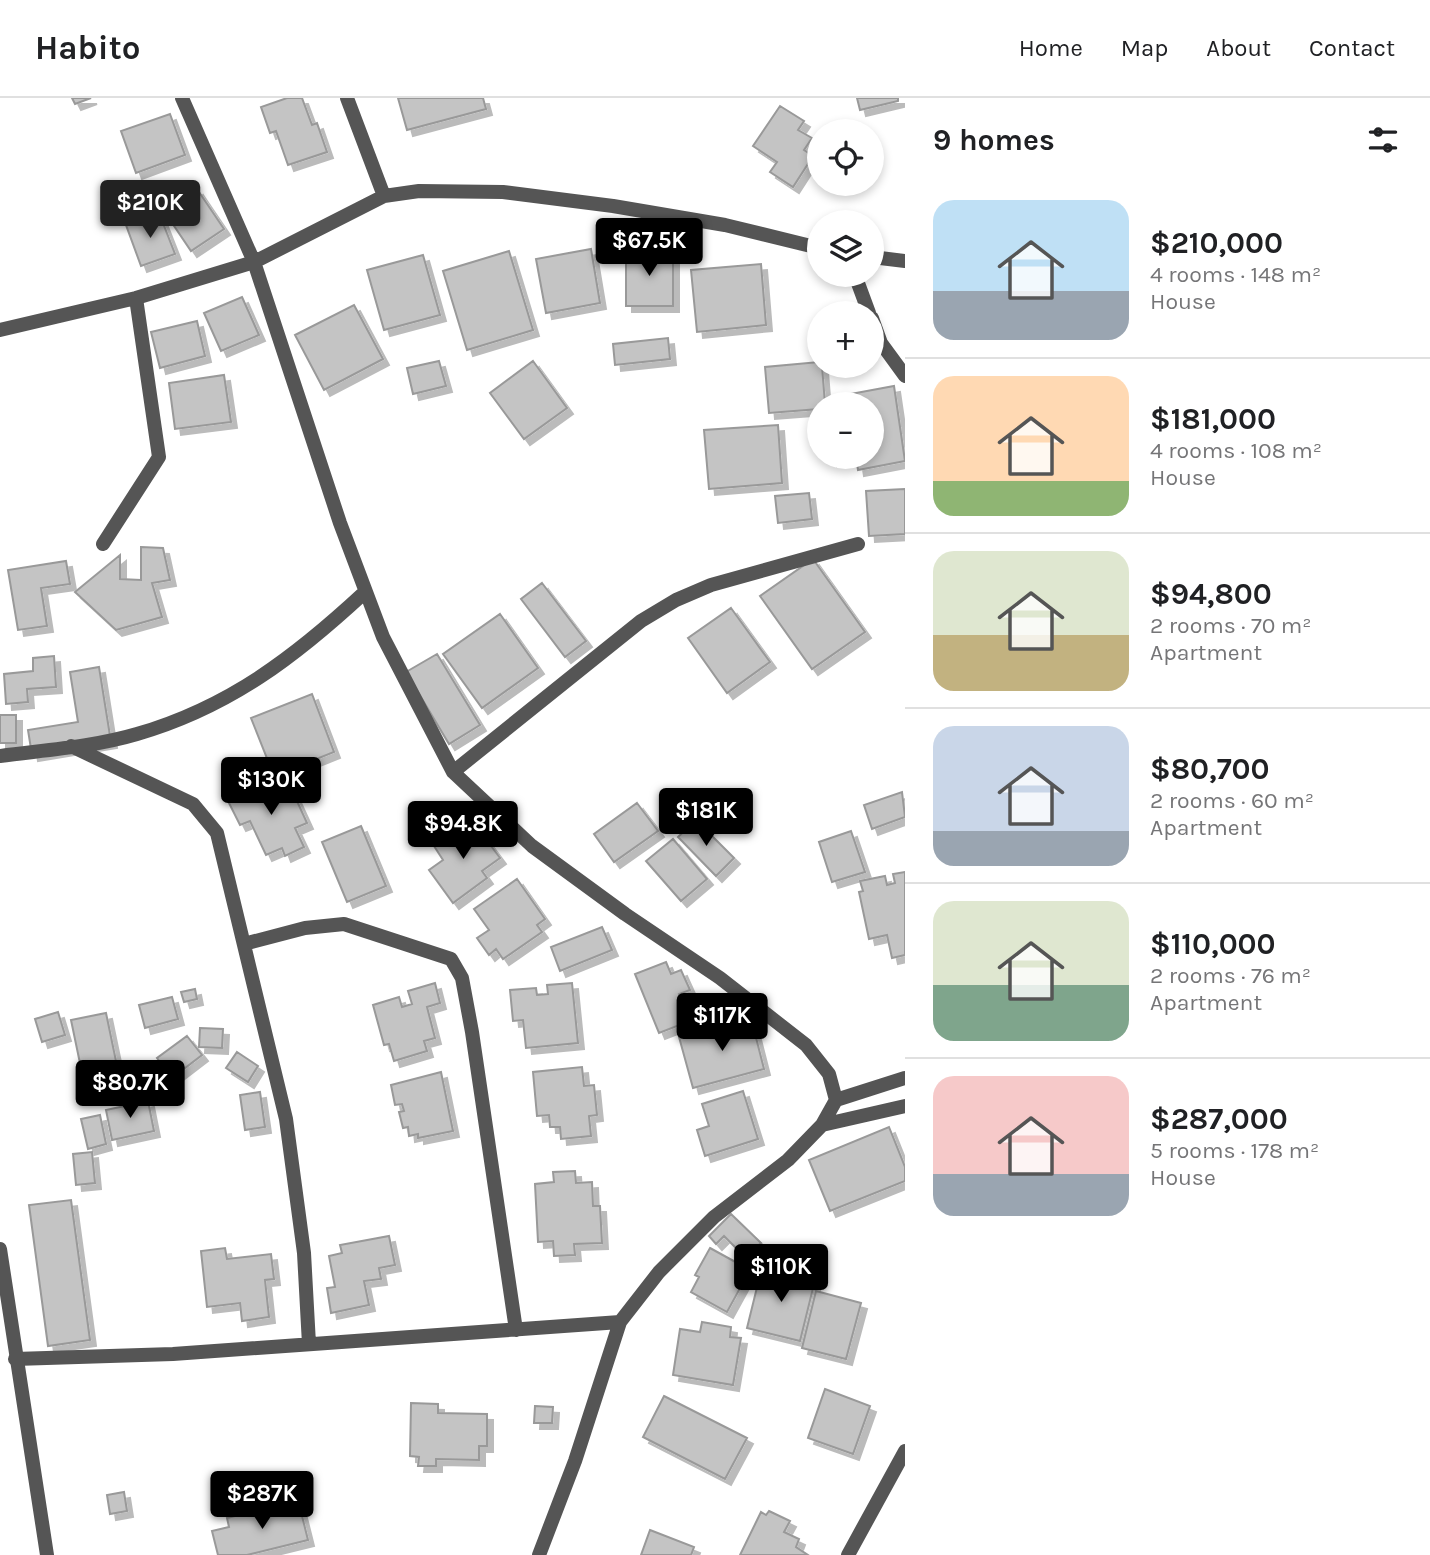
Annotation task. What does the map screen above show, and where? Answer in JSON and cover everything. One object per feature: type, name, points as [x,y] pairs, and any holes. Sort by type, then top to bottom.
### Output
[{"type":"street","points":[[182,98],[254,262],[383,638],[453,772],[532,846],[625,914],[720,978],[806,1045],[829,1074],[836,1100]]},
{"type":"street","points":[[347,98],[384,196]]},
{"type":"street","points":[[0,330],[136,298],[254,262],[384,196],[419,191],[503,192],[613,206],[725,225],[807,245]]},
{"type":"street","points":[[884,258],[905,261]]},
{"type":"street","points":[[103,544],[159,457],[136,298]]},
{"type":"street","points":[[884,347],[905,376]]},
{"type":"street","points":[[453,772],[641,621],[676,600],[711,585],[858,544]]},
{"type":"street","points":[[0,756],[136,734],[214,705],[288,660],[365,592]]},
{"type":"street","points":[[71,746],[193,804],[206,816],[217,833],[286,1119],[304,1253],[309,1344]]},
{"type":"street","points":[[244,944],[304,928],[344,924],[452,960],[462,978],[472,1032],[516,1330]]},
{"type":"street","points":[[539,1555],[575,1461],[620,1322],[659,1272],[714,1217],[788,1160],[822,1125],[836,1100],[905,1078]]},
{"type":"street","points":[[822,1125],[905,1106]]},
{"type":"street","points":[[0,1249],[5,1298],[47,1555]]},
{"type":"street","points":[[15,1359],[173,1354],[620,1322]]},
{"type":"street","points":[[848,1555],[905,1451]]},
{"type":"building","points":[[72,98],[91,98],[75,104]]},
{"type":"building","points":[[287,98],[302,98],[312,125],[317,123],[327,152],[288,165],[276,131],[270,133],[261,107]]},
{"type":"building","points":[[398,98],[483,98],[486,109],[407,130]]},
{"type":"building","points":[[857,98],[898,98],[898,101],[860,110]]},
{"type":"building","points":[[780,106],[804,121],[798,130],[807,135],[804,150],[807,152],[807,165],[793,187],[770,172],[777,162],[753,146]]},
{"type":"building","points":[[170,114],[185,155],[136,173],[121,131]]},
{"type":"building","points":[[197,189],[224,229],[191,251],[164,211]]},
{"type":"building","points":[[159,213],[175,254],[141,266],[126,225]]},
{"type":"building","points":[[591,249],[600,303],[546,313],[536,259]]},
{"type":"building","points":[[626,249],[673,249],[673,306],[626,306]]},
{"type":"building","points":[[509,251],[533,330],[467,350],[443,271]]},
{"type":"building","points":[[423,255],[440,315],[384,330],[367,270]]},
{"type":"building","points":[[761,264],[766,325],[697,332],[691,270]]},
{"type":"building","points":[[242,297],[259,335],[221,351],[204,313]]},
{"type":"building","points":[[354,305],[383,359],[324,390],[295,335]]},
{"type":"building","points":[[197,321],[205,356],[160,368],[151,332]]},
{"type":"building","points":[[668,338],[670,359],[615,365],[613,344]]},
{"type":"building","points":[[439,361],[446,386],[413,394],[407,368]]},
{"type":"building","points":[[533,361],[567,408],[524,439],[490,393]]},
{"type":"building","points":[[807,363],[807,378],[823,378],[824,392],[807,392],[807,410],[769,413],[765,367]]},
{"type":"building","points":[[224,375],[231,422],[175,429],[169,383]]},
{"type":"building","points":[[894,386],[905,461],[884,465],[884,392],[861,392]]},
{"type":"building","points":[[778,425],[782,483],[709,489],[704,430]]},
{"type":"building","points":[[905,489],[905,534],[869,536],[866,491]]},
{"type":"building","points":[[809,493],[812,519],[778,523],[775,496]]},
{"type":"building","points":[[141,547],[163,548],[170,580],[152,583],[162,617],[116,630],[75,592],[120,555],[120,579],[141,580]]},
{"type":"building","points":[[813,559],[865,632],[812,669],[760,596]]},
{"type":"building","points":[[66,561],[70,584],[41,588],[47,626],[18,630],[8,570]]},
{"type":"building","points":[[542,583],[586,641],[565,657],[521,599]]},
{"type":"building","points":[[731,608],[770,662],[727,693],[688,638]]},
{"type":"building","points":[[500,614],[538,668],[482,708],[443,654]]},
{"type":"building","points":[[437,654],[480,725],[449,744],[406,672]]},
{"type":"building","points":[[54,656],[56,687],[27,689],[28,702],[6,704],[4,674],[33,671],[33,658]]},
{"type":"building","points":[[99,667],[111,742],[32,755],[28,730],[78,722],[70,672]]},
{"type":"building","points":[[312,694],[334,752],[274,776],[251,718]]},
{"type":"building","points":[[0,715],[16,715],[16,743],[0,743]]},
{"type":"building","points":[[271,779],[278,794],[291,788],[307,823],[295,828],[304,847],[285,856],[282,848],[266,855],[250,821],[240,825],[227,799]]},
{"type":"building","points":[[902,792],[905,817],[872,829],[864,805]]},
{"type":"building","points":[[637,803],[658,831],[614,862],[594,834]]},
{"type":"building","points":[[471,819],[500,858],[482,871],[487,878],[453,903],[429,870],[443,860],[434,846]]},
{"type":"building","points":[[696,820],[734,858],[716,876],[678,837]]},
{"type":"building","points":[[361,826],[386,886],[347,902],[322,842]]},
{"type":"building","points":[[851,831],[865,872],[832,882],[819,842]]},
{"type":"building","points":[[673,839],[707,879],[681,901],[646,861]]},
{"type":"building","points":[[905,872],[905,955],[892,958],[887,935],[869,939],[859,892],[863,891],[860,881],[885,876],[887,885],[895,883],[893,874]]},
{"type":"building","points":[[517,879],[545,919],[537,925],[542,932],[503,959],[496,949],[489,955],[477,938],[489,930],[474,909]]},
{"type":"building","points":[[602,927],[612,950],[560,971],[551,947]]},
{"type":"building","points":[[666,962],[671,974],[681,970],[690,990],[679,994],[690,1021],[659,1033],[635,974]]},
{"type":"building","points":[[435,983],[440,1003],[427,1007],[435,1038],[424,1041],[427,1051],[394,1061],[389,1044],[384,1045],[373,1005],[399,997],[402,1007],[412,1004],[408,991]]},
{"type":"building","points":[[572,983],[578,1043],[526,1048],[523,1020],[513,1021],[510,990],[536,988],[537,995],[548,994],[547,985]]},
{"type":"building","points":[[195,989],[197,999],[184,1002],[181,992]]},
{"type":"building","points":[[172,997],[178,1019],[145,1028],[139,1005]]},
{"type":"building","points":[[58,1012],[65,1035],[42,1042],[35,1019]]},
{"type":"building","points":[[106,1013],[122,1090],[87,1097],[71,1020]]},
{"type":"building","points":[[751,1018],[764,1069],[693,1088],[679,1037]]},
{"type":"building","points":[[200,1028],[223,1029],[222,1048],[199,1047]]},
{"type":"building","points":[[187,1036],[202,1055],[172,1078],[157,1058]]},
{"type":"building","points":[[237,1052],[258,1066],[248,1082],[226,1068]]},
{"type":"building","points":[[582,1067],[584,1086],[594,1085],[597,1115],[589,1116],[591,1136],[561,1139],[560,1127],[550,1127],[549,1115],[537,1116],[533,1072]]},
{"type":"building","points":[[441,1072],[453,1131],[418,1138],[418,1134],[409,1136],[408,1127],[403,1128],[399,1112],[404,1111],[402,1104],[395,1105],[391,1085]]},
{"type":"building","points":[[743,1091],[758,1139],[705,1156],[697,1130],[709,1126],[702,1104]]},
{"type":"building","points":[[260,1092],[265,1127],[245,1130],[240,1095]]},
{"type":"building","points":[[148,1101],[154,1131],[112,1140],[106,1110]]},
{"type":"building","points":[[100,1115],[106,1144],[88,1149],[81,1119]]},
{"type":"building","points":[[889,1127],[905,1167],[905,1181],[830,1211],[809,1160]]},
{"type":"building","points":[[92,1152],[95,1183],[76,1185],[73,1154]]},
{"type":"building","points":[[575,1171],[576,1183],[592,1182],[593,1206],[600,1206],[602,1243],[574,1244],[575,1255],[554,1256],[553,1241],[538,1242],[535,1184],[554,1182],[553,1172]]},
{"type":"building","points":[[71,1200],[90,1340],[48,1346],[29,1205]]},
{"type":"building","points":[[731,1214],[761,1243],[746,1258],[724,1236],[716,1244],[709,1236]]},
{"type":"building","points":[[389,1236],[395,1265],[379,1268],[381,1279],[364,1281],[369,1305],[331,1313],[327,1288],[335,1287],[329,1256],[342,1253],[340,1245]]},
{"type":"building","points":[[225,1248],[227,1259],[271,1254],[274,1279],[265,1280],[269,1317],[242,1321],[240,1303],[207,1307],[201,1251]]},
{"type":"building","points":[[710,1248],[750,1270],[727,1312],[691,1292],[699,1277],[695,1275]]},
{"type":"building","points":[[762,1267],[815,1280],[800,1341],[747,1328]]},
{"type":"building","points":[[816,1291],[861,1303],[846,1359],[802,1348]]},
{"type":"building","points":[[702,1322],[731,1327],[730,1337],[741,1338],[733,1385],[673,1375],[680,1329],[700,1332]]},
{"type":"building","points":[[825,1389],[870,1406],[853,1454],[808,1438]]},
{"type":"building","points":[[664,1396],[747,1438],[725,1479],[643,1437]]},
{"type":"building","points":[[411,1403],[438,1404],[438,1413],[487,1414],[487,1446],[479,1446],[479,1460],[436,1459],[436,1466],[418,1466],[419,1457],[410,1456]]},
{"type":"building","points":[[535,1406],[553,1407],[552,1423],[534,1423]]},
{"type":"building","points":[[124,1492],[127,1511],[110,1514],[107,1495]]},
{"type":"building","points":[[298,1500],[308,1540],[247,1555],[218,1555],[212,1531],[229,1527],[227,1518]]},
{"type":"building","points":[[769,1511],[790,1521],[784,1532],[799,1539],[796,1547],[808,1555],[740,1555],[761,1512],[766,1515]]},
{"type":"building","points":[[650,1530],[694,1547],[691,1555],[641,1555]]}]
